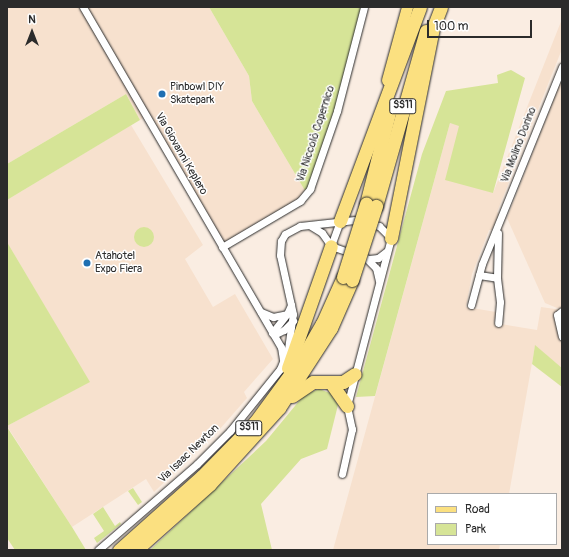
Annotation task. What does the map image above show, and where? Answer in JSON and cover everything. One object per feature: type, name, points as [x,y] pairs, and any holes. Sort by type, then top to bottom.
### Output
[{"type":"highway","points":[[340,221],[420,7]]},
{"type":"highway","name":"SS11","points":[[371,205],[394,94],[424,7]]},
{"type":"highway","name":"SS11","points":[[136,550],[210,484],[279,408],[331,328],[435,7]]},
{"type":"highway","points":[[391,238],[432,36],[441,7]]},
{"type":"highway","points":[[255,422],[287,370],[331,246]]},
{"type":"highway","name":"SS11","points":[[119,550],[202,476],[255,422],[302,358],[348,278]]},
{"type":"highway","points":[[279,408],[304,386],[313,382],[343,382],[355,374]]},
{"type":"highway","points":[[331,383],[347,406]]},
{"type":"main road","points":[[371,139],[407,7]]},
{"type":"street","name":"Via Giovanni Keplero","points":[[83,7],[282,350],[282,363]]},
{"type":"street","name":"Via Niccolò Copernico","points":[[222,247],[300,201],[310,189],[337,111],[364,7]]},
{"type":"street","name":"Via Molino Dorino","points":[[472,305],[479,275],[498,231],[562,67]]},
{"type":"street","name":"Via Isaac Newton","points":[[98,550],[140,516],[230,431],[270,384],[282,363],[293,321],[292,302],[280,255],[280,245],[285,234],[292,229],[355,220],[379,226],[391,238]]},
{"type":"street","points":[[331,246],[340,221]]},
{"type":"street","points":[[311,226],[322,233],[331,246],[368,259],[378,258],[387,251]]},
{"type":"street","points":[[498,231],[497,278],[500,302],[498,323]]},
{"type":"street","points":[[342,474],[352,429],[347,406],[391,238]]},
{"type":"street","points":[[368,259],[376,268],[379,281]]},
{"type":"street","points":[[479,275],[497,278]]},
{"type":"street","points":[[273,334],[287,314],[292,302]]},
{"type":"street","points":[[562,311],[557,315],[562,336]]},
{"type":"street","points":[[260,312],[273,318],[287,314]]},
{"type":"street","points":[[273,334],[284,330],[293,321]]},
{"type":"shaded area","points":[[7,7],[209,7],[249,76],[252,101],[307,194],[222,247],[146,116],[140,120],[126,94],[7,164]]},
{"type":"shaded area","points":[[562,19],[562,49],[497,212],[500,214],[492,230],[489,230],[472,274],[466,307],[496,312],[494,323],[537,330],[541,307],[562,310],[562,368],[535,346],[509,493],[427,493],[427,545],[500,545],[499,550],[333,550],[450,123],[459,125],[493,193]]},
{"type":"shaded area","points":[[562,78],[562,310],[545,303],[507,218]]},
{"type":"shaded area","points":[[131,125],[203,245],[185,259],[213,307],[235,294],[273,359],[244,392],[247,398],[219,430],[154,492],[146,479],[72,527],[7,426],[89,382],[7,242],[7,200]]},
{"type":"green space","points":[[209,7],[364,7],[342,91],[307,194],[252,101],[249,76]]},
{"type":"green space","points":[[511,70],[525,78],[493,193],[445,180],[459,126],[450,123],[375,396],[356,397],[422,154],[446,91],[498,83],[497,75]]},
{"type":"green space","points":[[126,94],[140,120],[7,200],[7,164]]},
{"type":"green space","points":[[144,227],[151,230],[154,237],[151,244],[144,247],[137,244],[134,237],[137,230]]},
{"type":"green space","points":[[7,242],[90,382],[7,426]]},
{"type":"green space","points":[[535,345],[562,368],[562,387],[532,364]]},
{"type":"green space","points":[[319,389],[330,393],[338,405],[327,449],[301,459],[261,504],[272,550],[150,550],[266,441],[304,395]]},
{"type":"green space","points":[[7,427],[86,550],[15,550],[7,538]]},
{"type":"green space","points":[[133,488],[142,502],[138,505],[128,491]]},
{"type":"green space","points":[[103,507],[115,526],[120,522],[121,524],[97,543],[94,538],[104,531],[93,514]]},
{"type":"place","name":"Pinbowl DIY Skatepark","points":[[162,94]]},
{"type":"place","name":"Atahotel Expo Fiera","points":[[87,263]]}]
